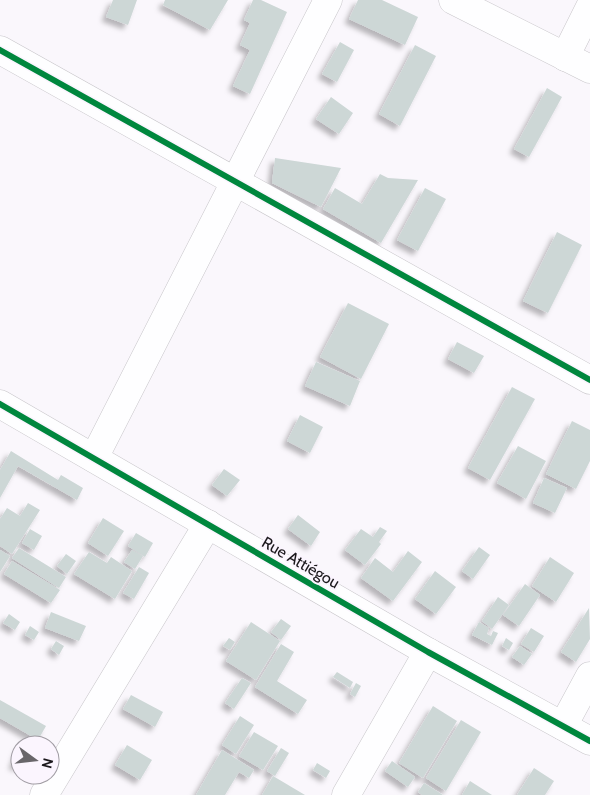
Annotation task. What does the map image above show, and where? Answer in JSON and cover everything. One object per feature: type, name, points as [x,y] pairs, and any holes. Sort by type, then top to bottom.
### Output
[{"type":"street","points":[[94,458],[328,0]]},
{"type":"street","points":[[453,0],[590,70]]},
{"type":"street","points":[[565,57],[590,7]]},
{"type":"street","points":[[0,50],[590,380]]},
{"type":"street","name":"Rue Attiégou","points":[[0,404],[428,652],[590,741]]},
{"type":"street","points":[[44,795],[208,524]]},
{"type":"street","points":[[346,795],[428,652]]},
{"type":"street","points":[[563,726],[590,676]]},
{"type":"building","points":[[113,0],[137,0],[128,25],[106,17]]},
{"type":"building","points":[[165,0],[228,0],[210,30],[163,5]]},
{"type":"building","points":[[253,0],[261,0],[287,12],[250,94],[233,86],[250,50],[240,45],[250,23],[244,20]]},
{"type":"building","points":[[358,0],[382,0],[418,17],[405,45],[349,19]]},
{"type":"building","points":[[340,42],[354,50],[337,82],[322,74]]},
{"type":"building","points":[[415,45],[436,56],[400,126],[379,114]]},
{"type":"building","points":[[547,88],[562,97],[529,157],[514,149]]},
{"type":"building","points":[[331,97],[353,113],[339,134],[316,119]]},
{"type":"building","points":[[275,158],[341,168],[321,207],[272,183]]},
{"type":"building","points":[[380,174],[388,178],[418,180],[381,243],[323,209],[335,188],[362,204]]},
{"type":"building","points":[[425,188],[446,199],[418,251],[397,240]]},
{"type":"building","points":[[557,232],[582,245],[548,313],[523,301]]},
{"type":"building","points":[[348,303],[389,324],[361,379],[320,357]]},
{"type":"building","points":[[457,342],[484,356],[474,373],[448,359]]},
{"type":"building","points":[[316,362],[360,381],[350,406],[305,386]]},
{"type":"building","points":[[512,387],[535,399],[490,480],[468,468]]},
{"type":"building","points":[[300,415],[323,427],[310,453],[287,441]]},
{"type":"building","points":[[572,421],[590,430],[590,461],[576,489],[546,474]]},
{"type":"building","points":[[518,446],[546,461],[526,499],[497,483]]},
{"type":"building","points":[[11,451],[58,480],[61,475],[83,488],[77,500],[18,466],[0,498],[0,470]]},
{"type":"building","points":[[224,469],[240,480],[227,496],[212,485]]},
{"type":"building","points":[[544,478],[567,488],[555,513],[533,503]]},
{"type":"building","points":[[28,503],[40,510],[12,554],[0,546],[0,519],[7,508],[20,516]]},
{"type":"building","points":[[298,515],[320,532],[311,546],[288,529]]},
{"type":"building","points":[[103,518],[124,531],[108,556],[88,543]]},
{"type":"building","points":[[380,527],[387,531],[379,542],[381,544],[365,565],[345,550],[361,529],[373,537]]},
{"type":"building","points":[[30,529],[42,536],[34,550],[22,543]]},
{"type":"building","points":[[136,533],[153,543],[145,557],[128,546]]},
{"type":"building","points":[[479,547],[490,555],[473,579],[462,571]]},
{"type":"building","points":[[19,548],[66,577],[59,588],[12,558]]},
{"type":"building","points":[[0,550],[10,556],[0,572]]},
{"type":"building","points":[[132,550],[143,556],[135,569],[124,562]]},
{"type":"building","points":[[408,551],[422,562],[393,601],[361,578],[375,558],[393,572]]},
{"type":"building","points":[[89,552],[107,563],[111,557],[132,571],[115,599],[74,574]]},
{"type":"building","points":[[66,554],[76,561],[67,574],[57,566]]},
{"type":"building","points":[[550,557],[574,573],[556,602],[532,586]]},
{"type":"building","points":[[12,561],[60,590],[51,603],[4,574]]},
{"type":"building","points":[[139,567],[149,573],[134,599],[123,593]]},
{"type":"building","points":[[435,571],[456,587],[436,614],[415,599]]},
{"type":"building","points":[[525,584],[540,595],[519,626],[503,615]]},
{"type":"building","points":[[498,597],[509,605],[492,629],[482,621]]},
{"type":"building","points":[[589,608],[590,639],[576,662],[561,652]]},
{"type":"building","points":[[51,612],[86,626],[79,641],[45,628]]},
{"type":"building","points":[[9,614],[20,622],[15,630],[3,623]]},
{"type":"building","points":[[281,619],[291,626],[281,640],[271,632]]},
{"type":"building","points":[[251,622],[280,641],[256,680],[226,661]]},
{"type":"building","points":[[479,622],[489,628],[487,634],[491,636],[493,631],[498,633],[492,645],[472,635]]},
{"type":"building","points":[[30,626],[39,632],[34,640],[25,635]]},
{"type":"building","points":[[531,628],[544,636],[534,652],[521,644]]},
{"type":"building","points":[[229,638],[235,642],[230,650],[223,646]]},
{"type":"building","points":[[506,638],[513,643],[509,650],[502,646]]},
{"type":"building","points":[[56,641],[64,646],[59,655],[51,649]]},
{"type":"building","points":[[281,644],[294,652],[277,681],[307,700],[298,714],[255,687]]},
{"type":"building","points":[[520,646],[532,654],[524,665],[512,657]]},
{"type":"building","points":[[337,672],[353,682],[350,688],[333,677]]},
{"type":"building","points":[[242,678],[251,683],[234,709],[225,703]]},
{"type":"building","points":[[356,683],[361,686],[355,697],[350,694]]},
{"type":"building","points":[[131,695],[163,712],[155,727],[123,709]]},
{"type":"building","points":[[0,700],[46,726],[41,735],[29,735],[0,718]]},
{"type":"building","points":[[433,706],[457,721],[423,778],[399,763]]},
{"type":"building","points":[[240,716],[254,725],[236,754],[222,745]]},
{"type":"building","points":[[461,720],[481,732],[446,791],[426,778]]},
{"type":"building","points":[[254,732],[278,746],[263,770],[239,756]]},
{"type":"building","points":[[127,745],[152,760],[140,780],[115,765]]},
{"type":"building","points":[[281,748],[289,753],[275,776],[267,771]]},
{"type":"building","points":[[222,750],[254,770],[249,778],[239,772],[225,795],[196,795]]},
{"type":"building","points":[[392,761],[415,777],[408,787],[385,771]]},
{"type":"building","points":[[317,763],[330,771],[326,778],[313,770]]},
{"type":"building","points":[[534,768],[554,781],[545,795],[517,795]]},
{"type":"building","points":[[273,776],[305,795],[262,795]]},
{"type":"building","points":[[470,781],[492,795],[462,795]]},
{"type":"building","points":[[424,783],[443,795],[422,795],[418,792]]},
{"type":"cycle path","points":[[0,50],[590,380]]},
{"type":"cycle path","points":[[0,404],[428,652],[590,741]]}]
